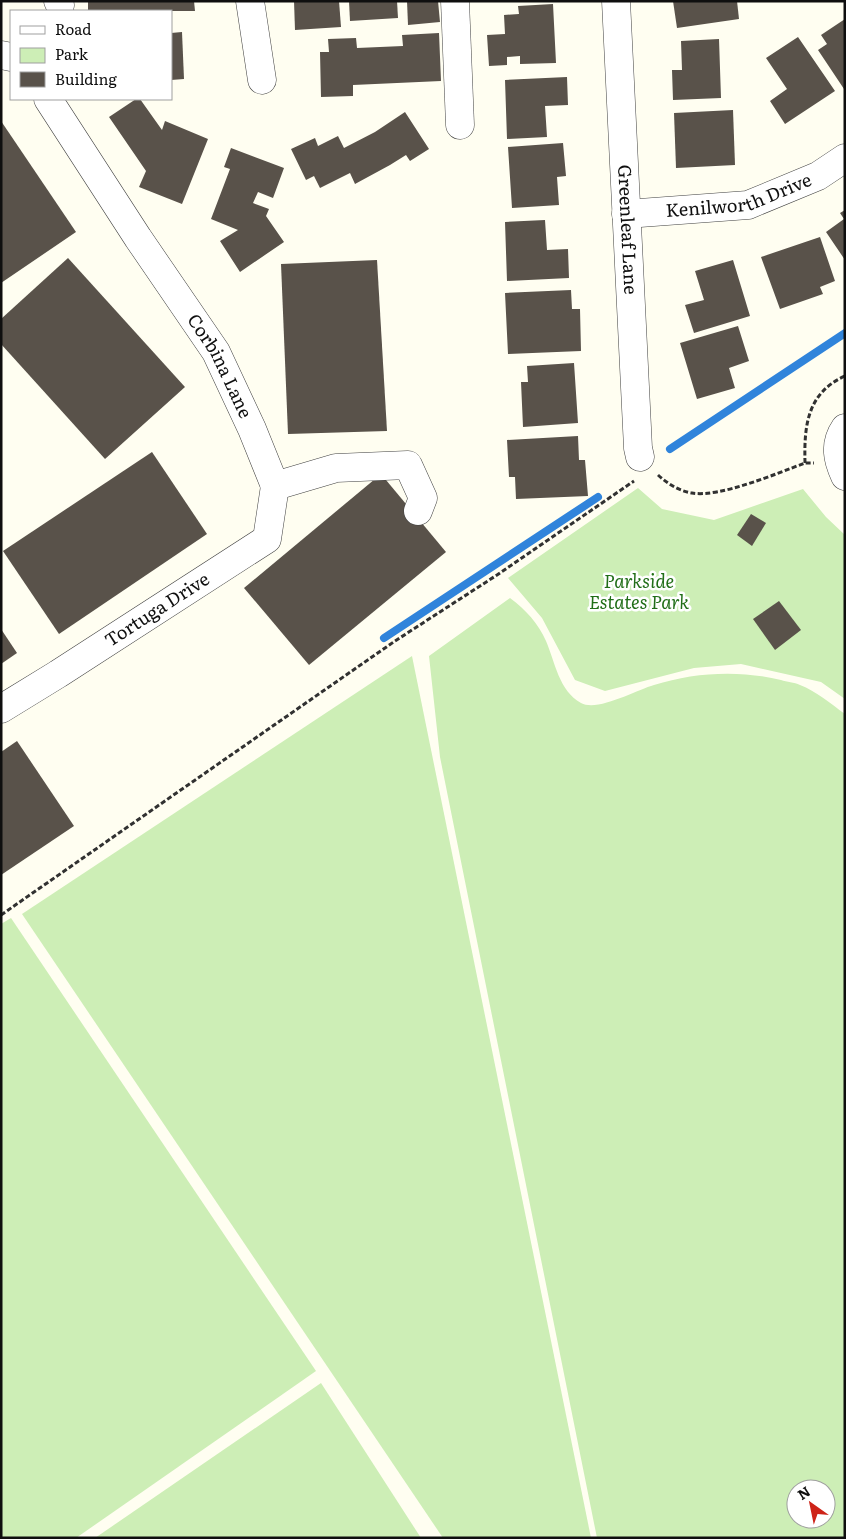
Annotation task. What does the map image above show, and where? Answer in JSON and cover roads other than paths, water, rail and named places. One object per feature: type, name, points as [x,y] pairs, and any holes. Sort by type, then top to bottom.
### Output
[{"type":"street","points":[[250,1],[262,80]]},
{"type":"street","points":[[454,1],[460,125]]},
{"type":"street","name":"Greenleaf Lane","points":[[616,1],[638,448],[646,463]]},
{"type":"street","name":"Corbina Lane","points":[[49,100],[216,352],[252,429],[275,486]]},
{"type":"street","name":"Kenilworth Drive","points":[[626,214],[748,205],[818,176],[845,158]]},
{"type":"street","points":[[841,469],[837,445],[840,434],[845,428]]},
{"type":"street","points":[[275,486],[336,468],[408,465],[423,498],[418,510]]},
{"type":"street","name":"Tortuga Drive","points":[[1,709],[67,669],[267,538],[275,486]]},
{"type":"waterway","points":[[670,449],[845,333]]},
{"type":"waterway","points":[[384,638],[598,497]]},
{"type":"park label","name":"Parkside Estates Park","points":[[639,592]]}]
